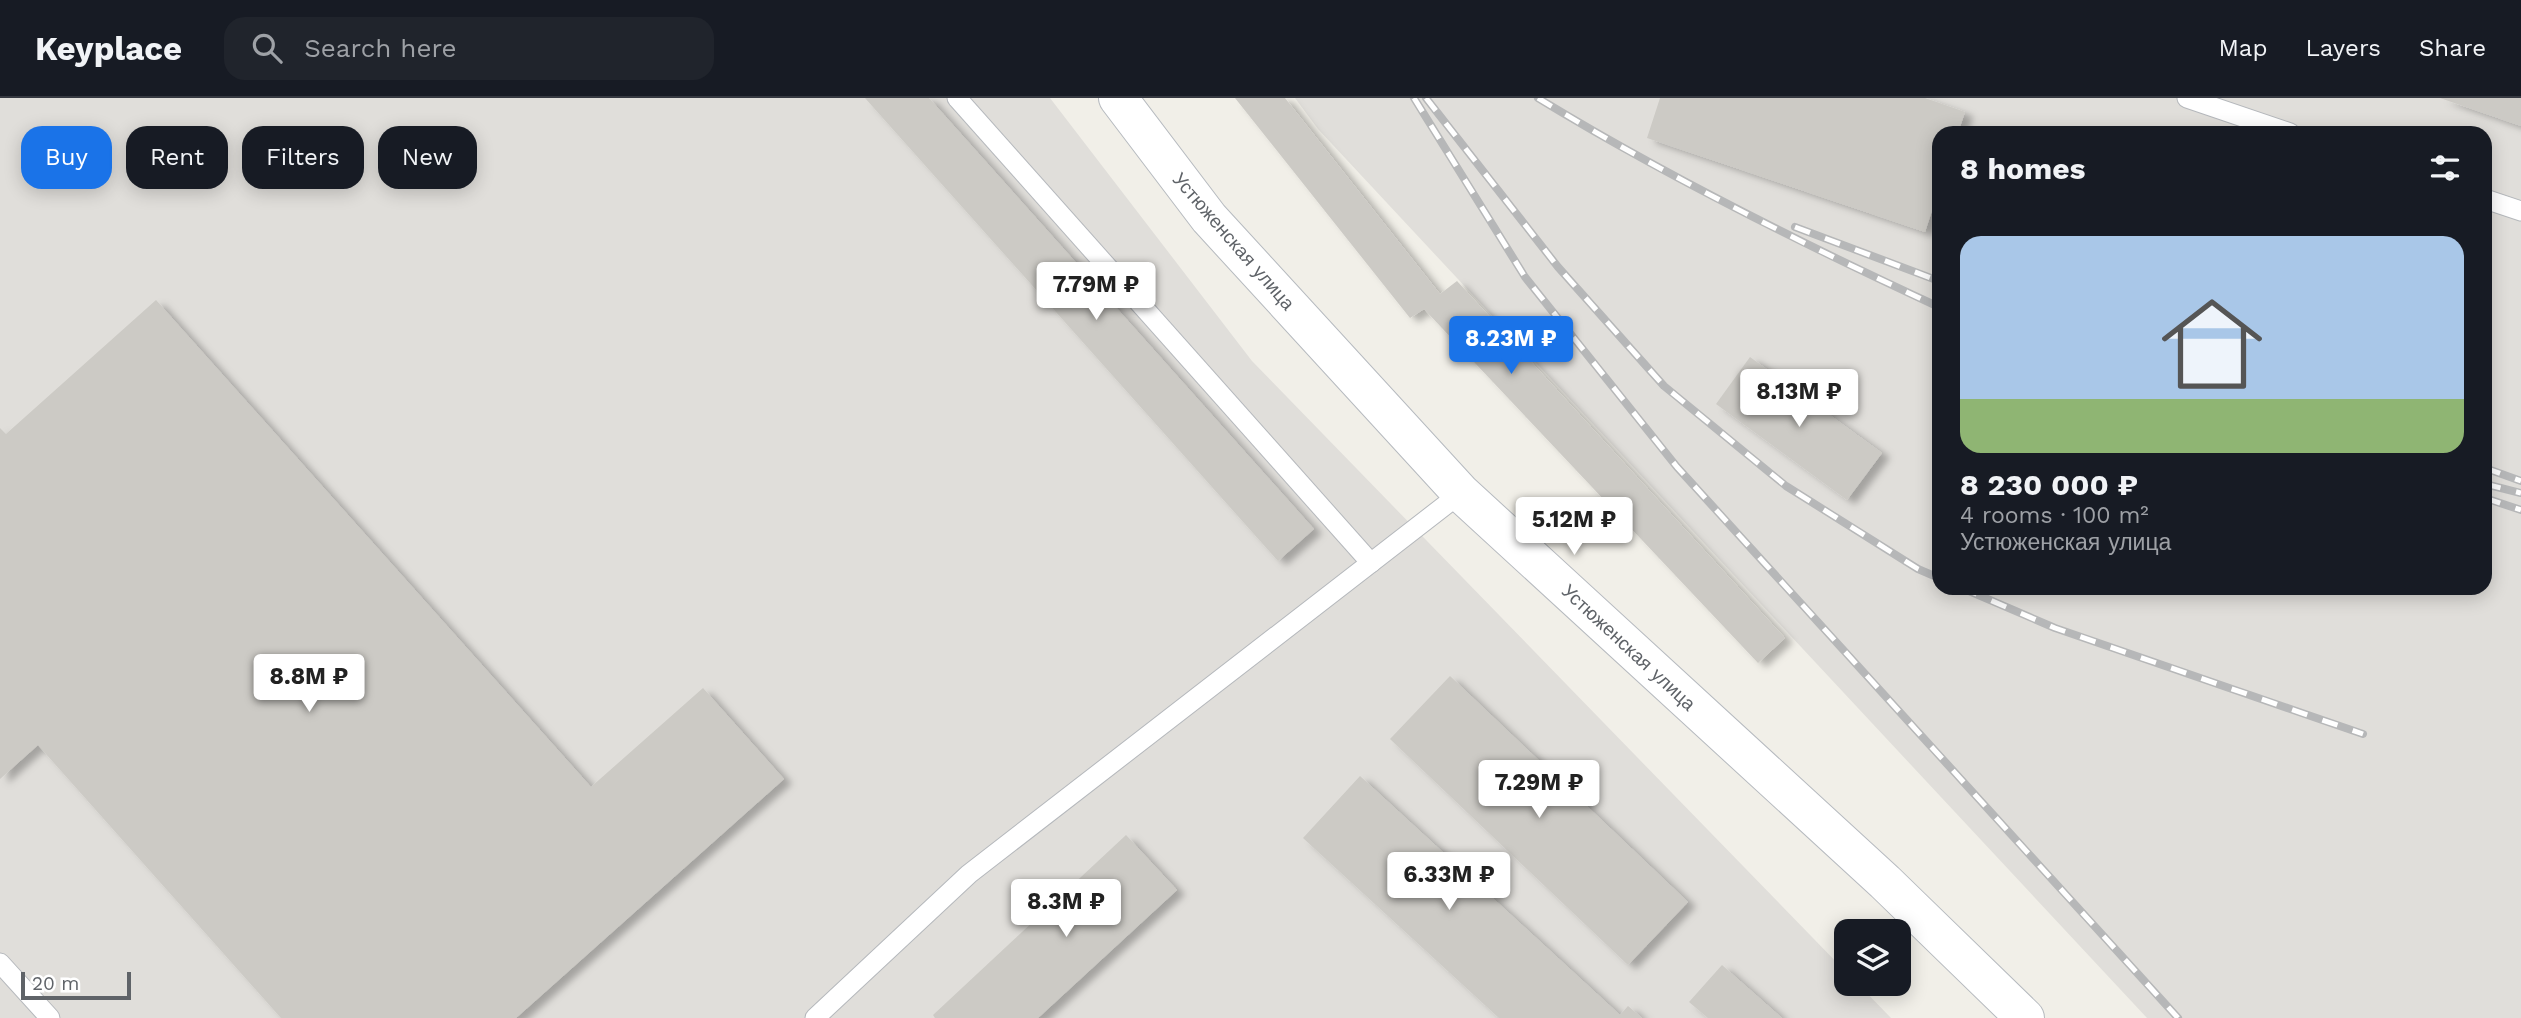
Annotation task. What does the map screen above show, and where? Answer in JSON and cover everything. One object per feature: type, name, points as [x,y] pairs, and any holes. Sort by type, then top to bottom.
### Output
[{"type":"main road","name":"Устюженская улица","points":[[1118,98],[1209,218],[1461,493],[1885,882],[2025,1018]]},
{"type":"lane","points":[[957,98],[1371,563]]},
{"type":"lane","points":[[2188,98],[2270,126]]},
{"type":"lane","points":[[2492,201],[2521,211]]},
{"type":"lane","points":[[815,1018],[969,874],[1461,493]]},
{"type":"lane","points":[[0,963],[50,1018]]},
{"type":"shaded area","points":[[0,98],[1050,98],[1252,361],[1834,960],[1834,996],[1870,996],[1891,1018],[0,1018]]},
{"type":"shaded area","points":[[1295,98],[2521,98],[2521,1018],[2147,1018],[1318,129]]},
{"type":"building","points":[[865,98],[929,98],[1314,529],[1278,561]]},
{"type":"building","points":[[1235,98],[1285,98],[1440,294],[1457,281],[1785,638],[1758,663],[1424,309],[1410,318]]},
{"type":"building","points":[[1660,98],[1925,98],[1965,112],[1960,126],[1932,126],[1932,210],[1925,232],[1647,138]]},
{"type":"building","points":[[2440,98],[2521,98],[2521,126]]},
{"type":"building","points":[[156,300],[591,787],[703,688],[784,779],[516,1018],[281,1018],[38,745],[0,779],[0,428],[6,434]]},
{"type":"building","points":[[1750,357],[1882,453],[1847,500],[1716,404]]},
{"type":"building","points":[[1450,676],[1688,902],[1628,965],[1390,739]]},
{"type":"building","points":[[1360,776],[1620,1015],[1628,1006],[1642,1018],[1499,1018],[1303,838]]},
{"type":"building","points":[[1126,835],[1177,890],[1038,1018],[935,1018],[933,1015]]},
{"type":"building","points":[[1722,965],[1782,1018],[1708,1018],[1689,1002]]},
{"type":"railway","points":[[1414,98],[1525,277],[1677,467],[2178,1018]]},
{"type":"railway","points":[[1426,98],[1558,267],[1664,386],[1786,486],[1918,569],[1932,575]]},
{"type":"railway","points":[[1538,98],[1636,155],[1736,208],[1932,304]]},
{"type":"railway","points":[[1795,227],[1932,278]]},
{"type":"railway","points":[[2492,471],[2521,481]]},
{"type":"railway","points":[[2492,486],[2521,493]]},
{"type":"railway","points":[[2492,500],[2521,510]]},
{"type":"railway","points":[[1978,595],[2055,628],[2363,734]]}]
